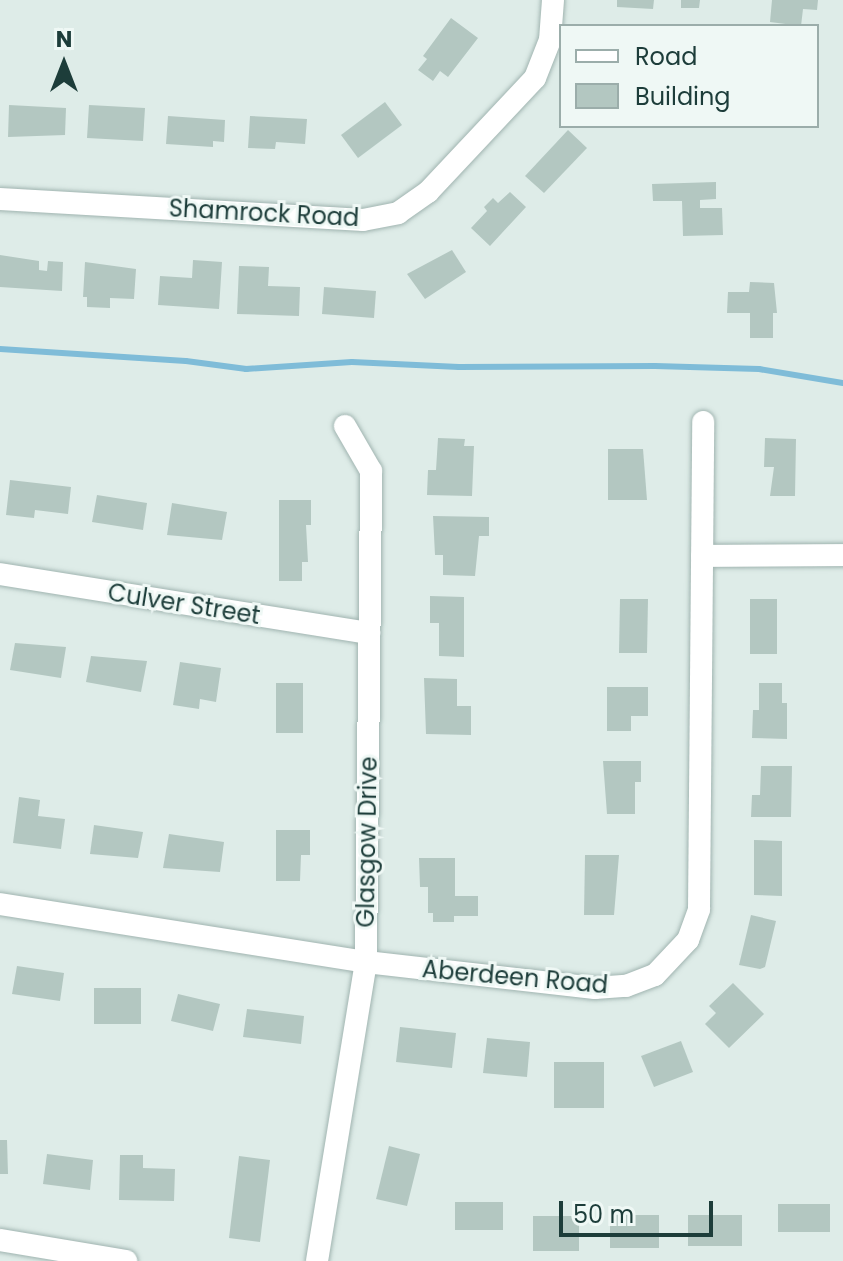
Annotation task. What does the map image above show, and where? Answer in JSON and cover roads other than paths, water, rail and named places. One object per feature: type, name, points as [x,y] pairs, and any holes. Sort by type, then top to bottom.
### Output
[{"type":"street","name":"Shamrock Road","points":[[0,199],[363,220],[398,213],[428,192],[535,78],[550,40],[553,0]]},
{"type":"street","name":"Aberdeen Road","points":[[0,904],[366,962],[610,989],[655,975],[679,954],[695,925],[700,892],[703,422]]},
{"type":"street","name":"Glasgow Drive","points":[[317,1261],[366,962],[371,471],[345,426]]},
{"type":"street","points":[[702,556],[843,555]]},
{"type":"street","name":"Culver Street","points":[[0,574],[369,633]]},
{"type":"street","points":[[0,1240],[126,1261]]},
{"type":"waterway","points":[[0,349],[186,361],[246,369],[352,362],[459,367],[759,369],[843,383]]}]
